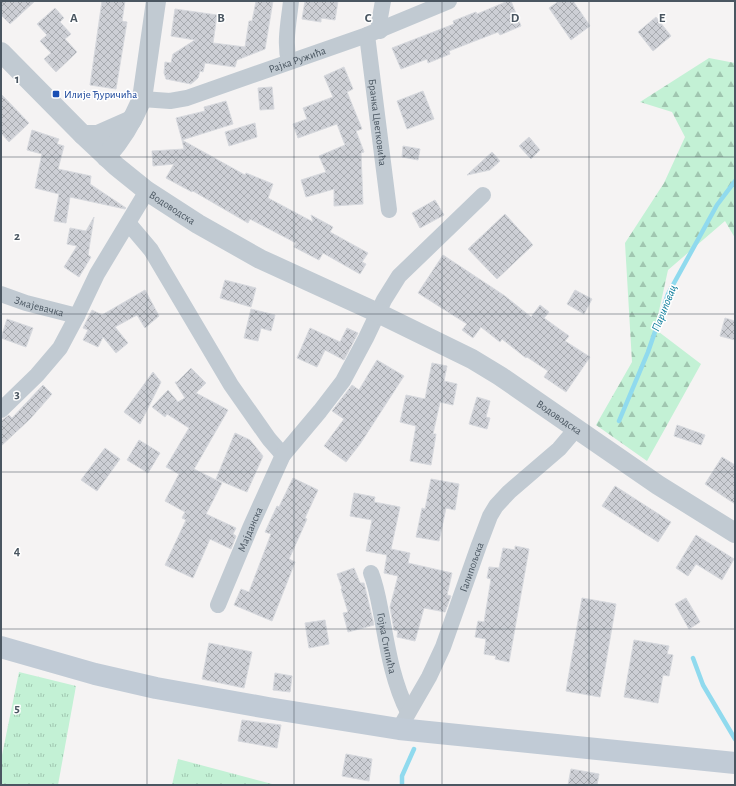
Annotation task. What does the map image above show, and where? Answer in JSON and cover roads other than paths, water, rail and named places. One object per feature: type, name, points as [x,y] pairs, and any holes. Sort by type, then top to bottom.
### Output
[{"type":"main road","points":[[1,647],[95,674],[156,688],[268,708],[404,720],[735,763]]},
{"type":"street","points":[[111,161],[136,140],[138,134],[156,1]]},
{"type":"street","points":[[289,62],[286,51],[292,1]]},
{"type":"street","name":"Бранка Цветковића","points":[[383,1],[379,23],[374,33],[388,210]]},
{"type":"street","name":"Рајка Ружића","points":[[142,99],[170,101],[187,98],[374,33],[449,1]]},
{"type":"street","name":"Водоводска","points":[[1,52],[83,135],[147,191],[198,224],[260,259],[378,313],[472,359],[500,376],[658,486],[735,532]]},
{"type":"street","points":[[111,161],[114,148],[132,120],[142,99]]},
{"type":"street","points":[[83,135],[98,135],[132,120]]},
{"type":"street","points":[[1,410],[22,391],[64,342],[97,274],[129,224],[147,191]]},
{"type":"street","points":[[129,224],[151,250],[231,384],[269,439],[283,454],[320,411],[343,381],[357,356],[384,300],[402,273],[483,195]]},
{"type":"street","name":"Змајевачка","points":[[1,294],[26,303],[77,316]]},
{"type":"street","name":"Галипољска","points":[[404,720],[429,677],[444,647],[490,516],[496,506],[509,492],[559,448],[576,429]]},
{"type":"street","name":"Мајданска","points":[[218,605],[283,454]]},
{"type":"street","name":"Гојка Стипића","points":[[371,573],[377,592],[393,673],[401,698],[404,720]]},
{"type":"waterway","name":"Париповац","points":[[619,421],[648,352],[668,294],[717,205],[735,181]]},
{"type":"waterway","points":[[693,658],[703,685],[735,739]]},
{"type":"waterway","name":"Париповац","points":[[402,785],[402,776],[414,749]]},
{"type":"place","name":"Илије Ђуричића","points":[[56,94]]}]
